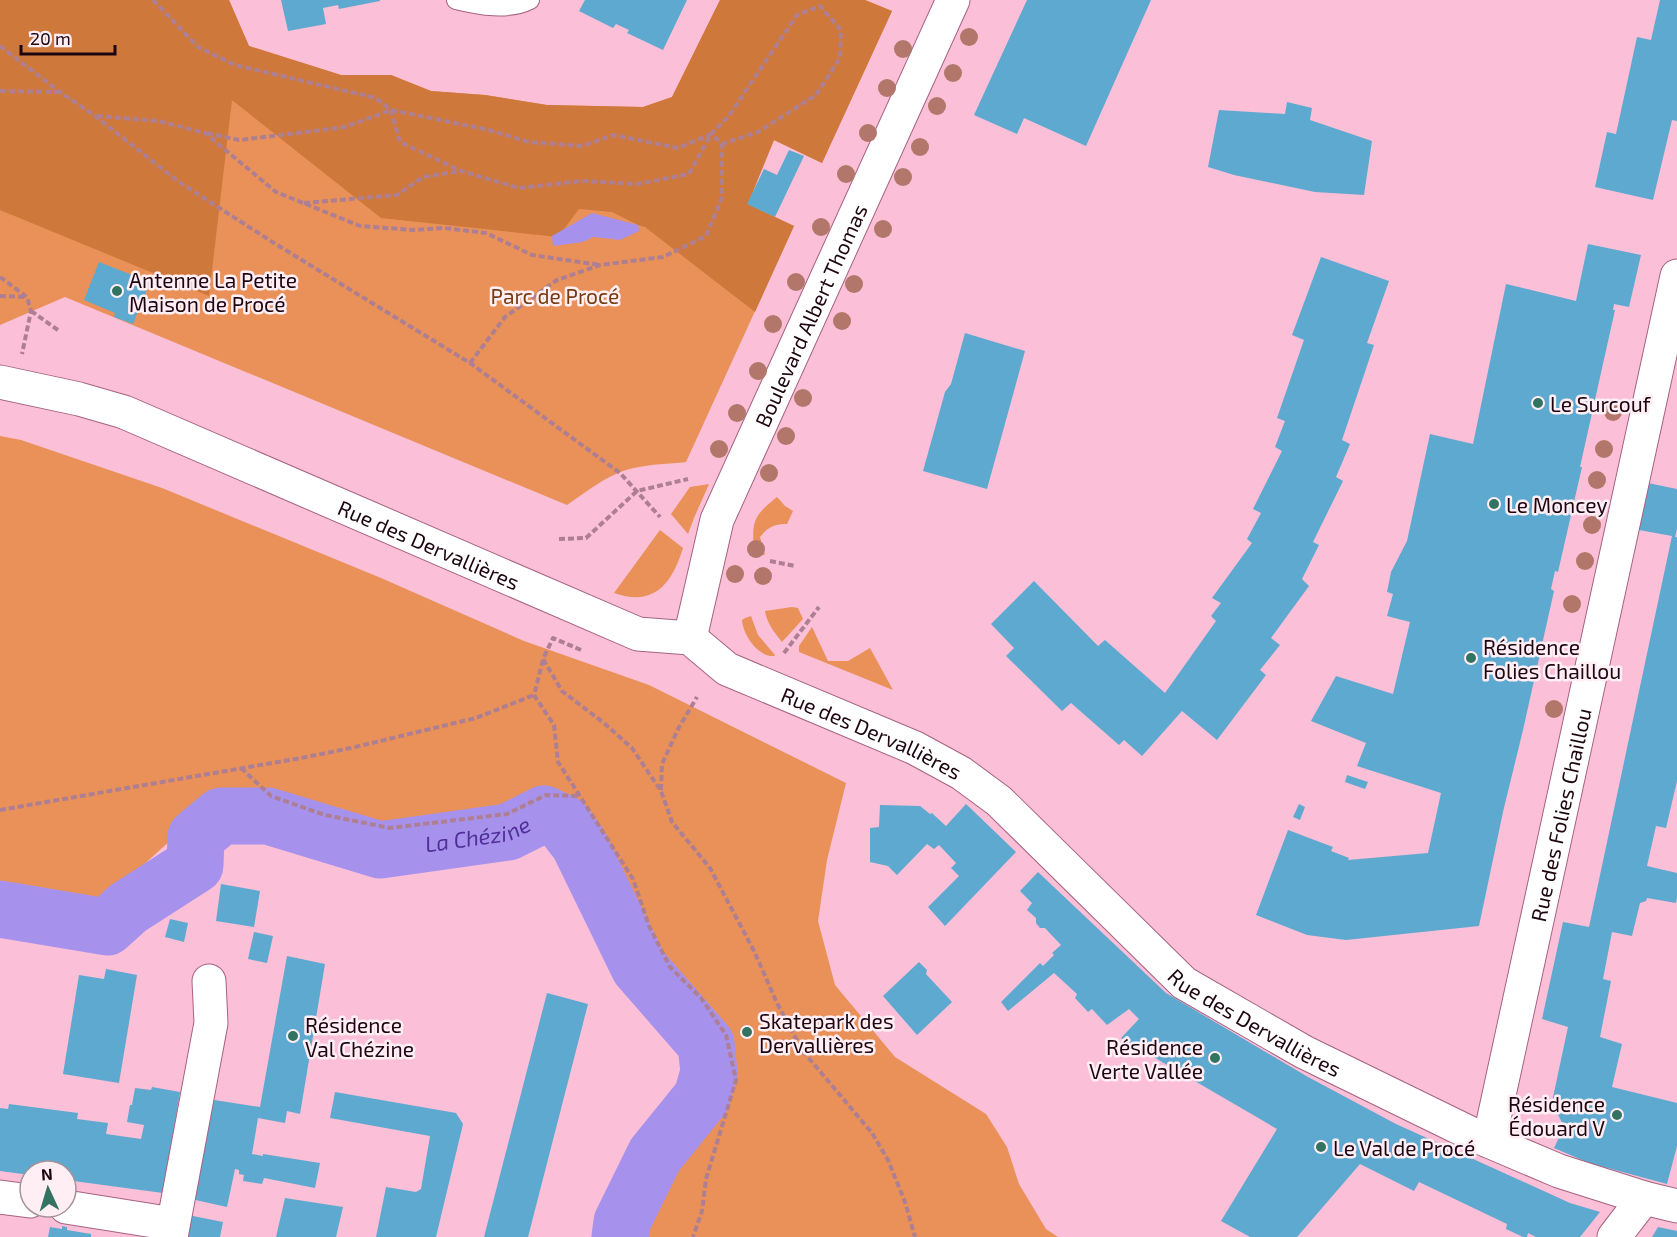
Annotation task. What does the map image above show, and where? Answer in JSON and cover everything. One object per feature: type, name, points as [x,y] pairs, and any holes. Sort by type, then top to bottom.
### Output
[{"type":"main road","name":"Boulevard Albert Thomas","points":[[690,638],[717,520],[953,0]]},
{"type":"main road","name":"Rue des Folies Chaillou","points":[[1489,1141],[1677,276]]},
{"type":"main road","name":"Rue des Dervallières","points":[[8,383],[124,412],[639,634],[690,638],[727,669],[915,748],[961,772],[1004,805],[1184,982],[1304,1052],[1489,1141],[1559,1171],[1677,1206]]},
{"type":"main road","points":[[78,1210],[172,1230],[211,1023],[209,981]]},
{"type":"main road","points":[[0,1197],[18,1199]]},
{"type":"main road","points":[[1614,1237],[1644,1198]]},
{"type":"lane","points":[[456,0],[477,5],[503,7],[531,0]]},
{"type":"path","points":[[153,0],[198,47],[235,65],[376,98],[391,110],[489,130],[529,142],[582,146],[613,135],[678,148],[711,134]]},
{"type":"path","points":[[391,110],[400,142],[461,171],[519,188],[582,182],[638,184],[689,174],[711,134],[728,117],[797,15],[820,6],[841,30],[840,58],[816,95],[758,132],[722,144]]},
{"type":"path","points":[[0,46],[179,182],[470,363],[620,472],[660,517]]},
{"type":"path","points":[[0,90],[60,92]]},
{"type":"path","points":[[95,116],[159,121],[239,140],[345,127],[391,110]]},
{"type":"path","points":[[205,133],[276,192],[360,226],[413,230],[444,228],[486,232],[532,255],[600,265]]},
{"type":"path","points":[[470,363],[506,317],[557,280],[600,265],[663,257],[706,236],[722,197],[722,144],[711,134]]},
{"type":"path","points":[[303,203],[397,195],[423,177],[461,171]]},
{"type":"path","points":[[0,277],[27,297],[31,311],[8,383]]},
{"type":"path","points":[[0,296],[27,297]]},
{"type":"path","points":[[31,311],[58,330]]},
{"type":"path","points":[[559,539],[586,538],[637,491],[688,479]]},
{"type":"path","points":[[770,561],[795,566]]},
{"type":"path","points":[[784,653],[819,607]]},
{"type":"path","points":[[580,650],[554,638],[543,659],[534,695],[554,725],[558,762],[633,879],[649,926],[670,967],[701,998],[726,1035],[736,1080],[706,1179],[702,1211],[693,1237]]},
{"type":"path","points":[[543,659],[562,691],[632,748],[661,791],[672,822],[710,868],[754,951],[777,1003],[802,1050],[872,1133],[888,1160],[905,1202],[915,1237]]},
{"type":"path","points":[[0,810],[351,748],[476,718],[534,695]]},
{"type":"path","points":[[661,791],[662,764],[678,729],[697,697]]},
{"type":"path","points":[[241,768],[271,796],[325,815],[390,828],[507,814],[546,795],[579,796]]},
{"type":"green space","name":"Parc de Procé","points":[[0,0],[229,0],[249,46],[341,75],[391,75],[431,91],[485,95],[547,105],[643,107],[672,97],[720,0],[865,0],[892,11],[822,163],[774,140],[747,204],[794,226],[686,462],[625,470],[599,483],[567,505],[65,297],[0,325]]},
{"type":"green space","points":[[0,436],[21,440],[162,488],[381,578],[524,641],[649,685],[846,783],[827,860],[818,921],[835,985],[895,1057],[986,1114],[1007,1147],[1019,1184],[1046,1229],[1058,1237],[633,1237],[701,1121],[721,1070],[705,1031],[648,960],[618,895],[580,822],[557,797],[505,823],[389,837],[302,819],[235,798],[193,820],[98,906],[0,889]]},
{"type":"green space","points":[[709,484],[688,534],[671,514],[690,487]]},
{"type":"green space","points":[[777,497],[793,511],[787,524],[772,527],[760,537],[765,555],[754,553],[755,521],[758,515]]},
{"type":"green space","points":[[660,530],[683,548],[679,561],[667,582],[651,594],[640,597],[628,597],[614,593]]},
{"type":"green space","points":[[798,608],[803,619],[782,642],[769,624],[765,611]]},
{"type":"green space","points":[[751,616],[758,635],[774,656],[762,653],[748,638],[742,620]]},
{"type":"green space","points":[[812,627],[828,661],[848,661],[870,648],[893,690],[799,652],[799,646]]},
{"type":"shaded area","points":[[0,0],[229,0],[249,46],[341,75],[391,75],[431,91],[485,95],[547,105],[643,107],[672,97],[720,0],[865,0],[892,11],[822,163],[774,140],[748,204],[794,226],[755,312],[645,227],[612,212],[579,209],[558,237],[381,218],[232,100],[209,296],[0,210]]},
{"type":"shaded area","points":[[592,213],[638,225],[639,231],[620,240],[593,237],[583,242],[553,246],[552,236]]},
{"type":"building","points":[[281,0],[380,1],[339,9],[338,5],[323,8],[326,24],[288,31]]},
{"type":"building","points":[[585,0],[687,0],[663,50],[627,33],[629,30],[616,24],[613,28],[579,11]]},
{"type":"building","points":[[1027,0],[1151,0],[1086,146],[1024,118],[1017,134],[974,115]]},
{"type":"building","points":[[1660,0],[1677,0],[1677,121],[1672,120],[1653,200],[1595,187],[1607,132],[1616,134],[1637,37],[1651,40]]},
{"type":"building","points":[[1287,102],[1312,108],[1310,120],[1372,141],[1364,195],[1315,192],[1234,175],[1208,167],[1219,110],[1285,114]]},
{"type":"building","points":[[789,150],[804,156],[775,217],[747,204],[764,169],[777,175]]},
{"type":"building","points":[[1588,244],[1641,255],[1629,307],[1614,304],[1613,310],[1615,310],[1580,467],[1582,467],[1558,572],[1555,571],[1551,589],[1554,591],[1479,926],[1346,940],[1307,935],[1256,915],[1288,830],[1333,847],[1331,851],[1349,858],[1348,860],[1428,853],[1441,793],[1357,766],[1366,743],[1311,721],[1336,676],[1393,694],[1410,622],[1387,616],[1393,594],[1387,592],[1391,572],[1407,541],[1430,434],[1473,444],[1506,284],[1576,301]]},
{"type":"building","points":[[1321,257],[1389,281],[1367,343],[1374,345],[1342,440],[1350,444],[1336,477],[1343,481],[1313,542],[1319,545],[1302,579],[1309,586],[1271,638],[1280,645],[1260,670],[1266,675],[1217,740],[1182,711],[1142,756],[1124,740],[1119,745],[1071,703],[1062,711],[1006,656],[1014,648],[991,624],[1034,581],[1098,646],[1105,640],[1165,693],[1216,621],[1211,616],[1221,603],[1212,598],[1252,543],[1247,539],[1261,513],[1253,509],[1282,451],[1275,447],[1285,421],[1277,418],[1304,340],[1292,335]]},
{"type":"building","name":"Antenne La Petite Maison de Procé","points":[[99,262],[150,282],[133,324],[114,317],[115,313],[84,300]]},
{"type":"building","points":[[965,333],[1025,351],[987,489],[923,471],[945,392],[951,384]]},
{"type":"building","points":[[1648,483],[1677,489],[1675,537],[1677,537],[1677,781],[1666,828],[1656,826],[1647,866],[1677,873],[1677,898],[1676,903],[1647,898],[1646,901],[1640,903],[1632,936],[1612,932],[1603,979],[1611,981],[1600,1037],[1622,1044],[1612,1087],[1677,1103],[1677,1146],[1667,1184],[1589,1163],[1554,1148],[1564,1127],[1552,1102],[1568,1027],[1542,1019],[1563,922],[1589,927],[1672,536],[1639,530]]},
{"type":"building","points":[[1347,775],[1368,782],[1365,789],[1345,782]]},
{"type":"building","points":[[966,804],[1016,852],[945,926],[928,907],[959,876],[951,868],[956,863],[939,845],[934,849],[927,844],[897,875],[888,866],[870,862],[870,828],[879,827],[880,805],[920,806],[946,826]]},
{"type":"building","points":[[1299,804],[1305,807],[1300,820],[1293,817]]},
{"type":"building","points":[[1038,872],[1166,993],[1308,1077],[1396,1124],[1570,1203],[1600,1212],[1580,1237],[1536,1237],[1528,1233],[1527,1237],[1523,1237],[1506,1229],[1507,1224],[1419,1182],[1414,1191],[1360,1164],[1297,1237],[1250,1237],[1221,1221],[1277,1129],[1121,1038],[1139,1019],[1129,1009],[1107,1025],[1092,1009],[1088,1012],[1075,998],[1077,994],[1054,973],[1008,1011],[1001,1002],[1040,963],[1043,966],[1061,945],[1045,928],[1040,928],[1036,923],[1036,918],[1027,910],[1032,903],[1020,891]]},
{"type":"building","points":[[221,884],[260,891],[254,927],[216,921]]},
{"type":"building","points":[[170,919],[188,923],[184,942],[165,937]]},
{"type":"building","points":[[254,932],[273,936],[267,963],[248,959]]},
{"type":"building","points":[[287,956],[325,964],[300,1114],[287,1111],[285,1123],[258,1118],[252,1154],[320,1163],[315,1188],[264,1178],[262,1184],[243,1181],[244,1175],[239,1174],[239,1170],[235,1169],[227,1207],[191,1199],[208,1099],[260,1107]]},
{"type":"building","points":[[919,962],[927,970],[926,974],[952,1002],[917,1035],[883,996]]},
{"type":"building","points":[[106,969],[137,975],[119,1083],[63,1074],[79,975],[104,979]]},
{"type":"building","points":[[547,993],[588,1004],[528,1237],[484,1237]]},
{"type":"building","points":[[152,1087],[180,1092],[163,1193],[78,1182],[78,1159],[18,1159],[18,1173],[0,1171],[0,1108],[8,1109],[9,1104],[78,1113],[77,1119],[108,1123],[106,1134],[141,1139],[144,1125],[127,1122],[130,1105],[132,1105],[135,1088],[151,1090]]},
{"type":"building","points":[[335,1092],[456,1113],[463,1124],[436,1237],[376,1237],[386,1187],[416,1192],[421,1189],[430,1136],[330,1118]]},
{"type":"building","points":[[285,1198],[343,1207],[336,1237],[276,1237]]},
{"type":"building","points":[[188,1215],[223,1222],[220,1237],[184,1237]]},
{"type":"building","points":[[62,1226],[67,1227],[67,1230],[91,1234],[91,1237],[48,1237],[50,1227],[62,1229]]},
{"type":"building","points":[[1658,1227],[1677,1231],[1677,1237],[1652,1237]]},
{"type":"waterway","name":"La Chézine","points":[[0,909],[107,927],[128,908],[195,865],[196,837],[221,816],[268,816],[380,850],[508,832],[544,814],[563,823],[579,844],[639,967],[706,1044],[709,1072],[702,1097],[655,1155],[622,1222],[620,1237]]},
{"type":"place","name":"Antenne La Petite Maison de Procé","points":[[117,291]]},
{"type":"place","name":"Le Surcouf","points":[[1538,403]]},
{"type":"place","name":"Le Moncey","points":[[1494,504]]},
{"type":"place","name":"Résidence Folies Chaillou","points":[[1471,658]]},
{"type":"place","name":"Skatepark des Dervallières","points":[[747,1032]]},
{"type":"place","name":"Résidence Val Chézine","points":[[293,1036]]},
{"type":"place","name":"Résidence Verte Vallée","points":[[1215,1058]]},
{"type":"place","name":"Résidence Édouard V","points":[[1617,1115]]},
{"type":"place","name":"Le Val de Procé","points":[[1321,1147]]}]
